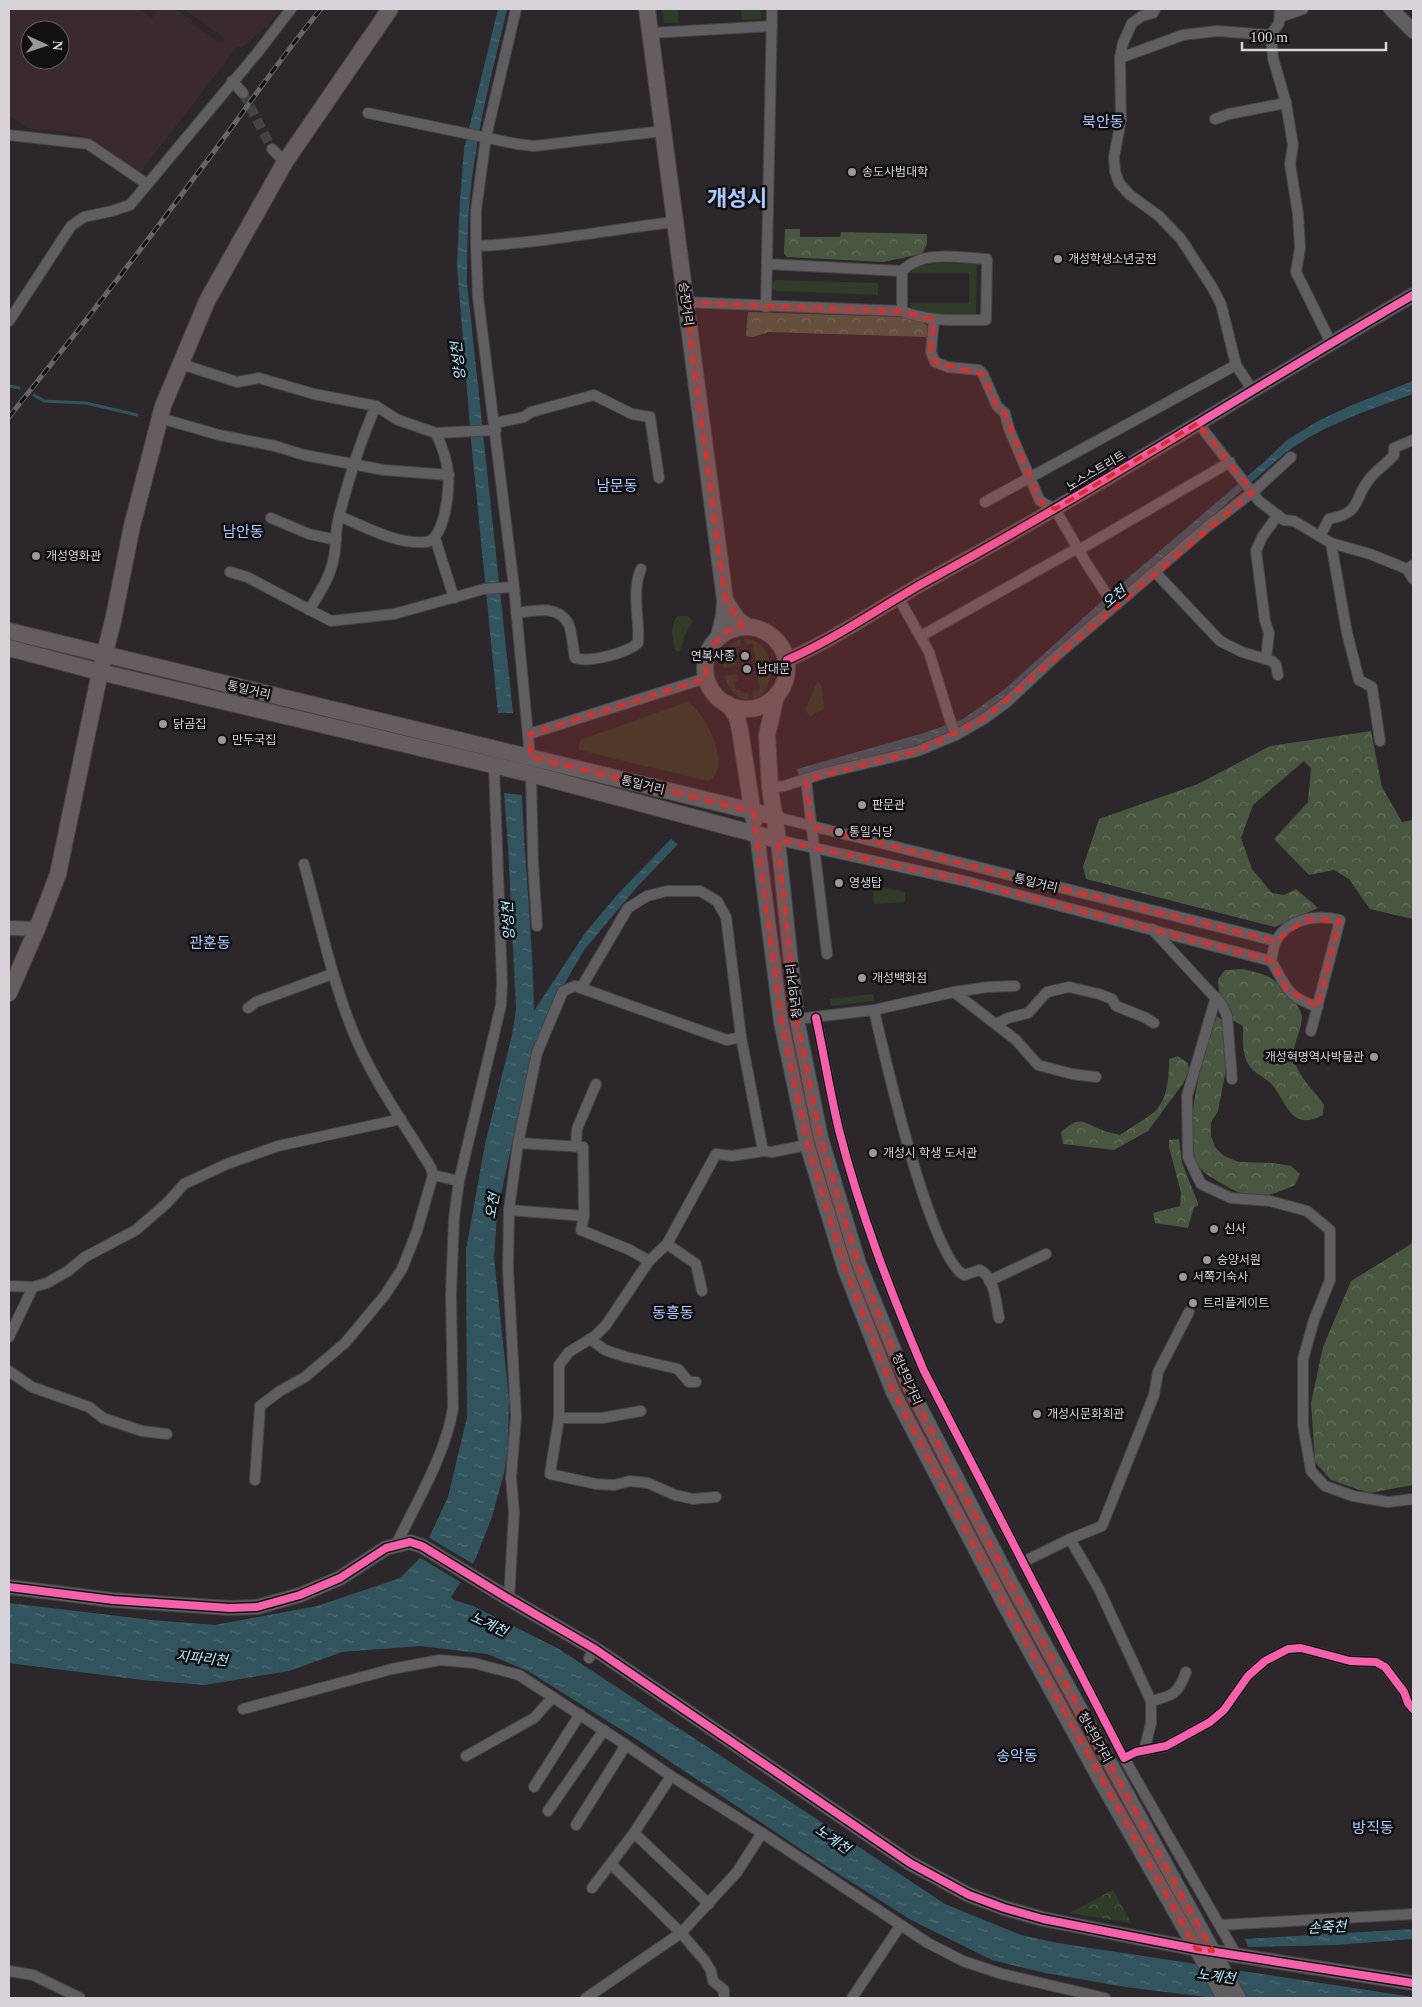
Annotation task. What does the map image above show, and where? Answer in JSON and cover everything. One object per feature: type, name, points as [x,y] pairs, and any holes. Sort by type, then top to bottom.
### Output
[{"type":"main road","points":[[9,994],[58,874],[132,526],[163,406],[207,301],[286,162],[390,9]]},
{"type":"main road","name":"승전거리","points":[[647,9],[725,600]]},
{"type":"main road","points":[[1391,9],[1413,31]]},
{"type":"main road","name":"노스스트리트","points":[[787,660],[808,651],[898,597],[1005,539],[1413,295]]},
{"type":"main road","points":[[725,600],[737,619],[747,626]]},
{"type":"main road","points":[[719,636],[725,600]]},
{"type":"main road","points":[[747,626],[768,632],[777,640],[787,660],[787,673],[783,685],[776,696],[758,707],[738,708],[728,704],[718,698],[706,678],[707,655],[719,636],[727,631],[747,626]]},
{"type":"main road","name":"통일거리","points":[[9,631],[776,818]]},
{"type":"main road","name":"통일거리","points":[[9,648],[100,672],[531,774],[778,840]]},
{"type":"main road","name":"청년의거리","points":[[776,696],[766,735],[770,788],[776,818],[797,1019],[821,1138],[859,1264],[907,1382],[1010,1581],[1212,1959],[1239,1998]]},
{"type":"main road","name":"청년의거리","points":[[728,704],[737,717],[740,730],[757,835],[780,1022],[807,1145],[845,1270],[894,1392],[1024,1641],[1104,1787],[1196,1948],[1212,1959],[1224,1998]]},
{"type":"main road","points":[[9,928],[37,929]]},
{"type":"main road","points":[[9,1588],[113,1600],[230,1608],[257,1607],[300,1595],[340,1578],[386,1548],[410,1542],[422,1546],[509,1599],[870,1834],[910,1863],[942,1882],[1004,1908],[1043,1919],[1196,1948]]},
{"type":"main road","points":[[1212,1959],[1237,1956],[1413,1983]]},
{"type":"street","points":[[9,321],[71,226],[84,217],[112,212],[130,205],[258,52],[291,9]]},
{"type":"street","points":[[516,9],[484,137],[476,210],[476,246],[478,297],[494,428],[509,587],[516,613],[530,757]]},
{"type":"street","points":[[766,307],[772,9]]},
{"type":"street","points":[[1155,9],[1153,13],[1142,16],[1132,23],[1123,43],[1120,58],[1121,120],[1114,157],[1115,171],[1119,183],[1130,195],[1159,216],[1181,239],[1212,287],[1221,304],[1236,365],[1253,390]]},
{"type":"street","points":[[1303,9],[1280,13],[1279,23],[1271,35],[1273,58],[1286,102],[1293,145],[1290,164],[1298,214],[1300,248],[1296,272],[1331,343]]},
{"type":"street","points":[[650,33],[772,26]]},
{"type":"street","points":[[1120,58],[1183,35],[1217,31],[1271,35]]},
{"type":"street","points":[[232,81],[243,94]]},
{"type":"street","points":[[1215,119],[1229,114],[1286,102]]},
{"type":"street","points":[[368,113],[534,146],[663,131]]},
{"type":"street","points":[[9,135],[88,144],[147,184]]},
{"type":"street","points":[[272,149],[286,162]]},
{"type":"street","points":[[476,246],[528,243],[674,222]]},
{"type":"street","points":[[685,302],[766,307],[902,311],[916,317],[934,320],[986,320],[987,259],[930,257],[909,264],[902,271],[902,311]]},
{"type":"street","points":[[767,264],[902,271]]},
{"type":"street","points":[[934,320],[932,352],[935,362],[948,367],[979,370],[983,374],[997,406],[1005,413],[1009,429],[1040,501],[1055,509],[1107,595],[1115,604]]},
{"type":"street","points":[[180,364],[237,382],[259,378],[314,394],[376,406],[398,420],[436,433],[469,433],[494,428],[524,417],[531,412],[594,395],[632,414],[650,416],[658,478]]},
{"type":"street","points":[[985,502],[1236,365]]},
{"type":"street","points":[[309,610],[328,580],[335,552],[339,516],[362,437],[376,406]]},
{"type":"street","points":[[160,418],[219,435],[384,470],[449,475]]},
{"type":"street","points":[[1198,423],[1252,492],[1260,501],[1284,520],[1294,521],[1331,542],[1410,567],[1413,579]]},
{"type":"street","points":[[436,433],[442,446],[449,475],[442,520],[435,538],[454,598]]},
{"type":"street","points":[[1320,536],[1329,519],[1351,513],[1371,477],[1394,455],[1394,448],[1413,440]]},
{"type":"street","points":[[770,788],[806,780],[825,772],[918,751],[984,719],[1007,702],[1115,604],[1252,492],[1291,457]]},
{"type":"street","points":[[921,636],[1074,550],[1079,550],[1230,462]]},
{"type":"street","points":[[1266,659],[1269,633],[1265,621],[1256,551],[1262,537],[1278,515]]},
{"type":"street","points":[[339,516],[400,541],[428,542],[435,538]]},
{"type":"street","points":[[271,518],[309,534],[336,540]]},
{"type":"street","points":[[1331,542],[1346,633],[1360,680],[1372,687],[1380,741]]},
{"type":"street","points":[[516,613],[548,610],[559,614],[569,623],[574,658],[583,661],[631,650],[638,643],[636,580],[641,570]]},
{"type":"street","points":[[230,572],[247,577],[332,621],[394,614],[484,589],[509,587]]},
{"type":"street","points":[[1155,572],[1220,641],[1242,652],[1272,661],[1276,665],[1278,675]]},
{"type":"street","points":[[898,597],[929,652],[956,734]]},
{"type":"street","points":[[529,734],[706,678]]},
{"type":"street","points":[[396,1546],[436,1461],[452,1418],[451,1294],[454,1218],[459,1181],[500,1005],[502,972],[494,766]]},
{"type":"street","points":[[531,774],[532,863],[537,926]]},
{"type":"street","points":[[806,780],[827,954]]},
{"type":"street","name":"통일거리","points":[[776,818],[1276,942]]},
{"type":"street","name":"통일거리","points":[[778,840],[965,881],[1151,928],[1271,961]]},
{"type":"street","points":[[255,1480],[260,1406],[280,1391],[305,1377],[345,1343],[385,1295],[402,1269],[411,1247],[420,1223],[433,1175],[432,1168],[374,1075],[352,1031],[332,974],[304,864]]},
{"type":"street","points":[[581,988],[628,908],[647,896],[667,891],[700,891],[717,901],[726,917],[741,1037],[763,1151]]},
{"type":"street","points":[[1311,1030],[1318,1007],[1340,920],[1328,916],[1306,918],[1283,932],[1276,942],[1271,961],[1286,989],[1301,1000],[1318,1007]]},
{"type":"street","points":[[1151,928],[1222,1005],[1227,1016],[1232,1079]]},
{"type":"street","points":[[248,1008],[256,1002],[332,974]]},
{"type":"street","points":[[509,1599],[514,1513],[511,1477],[516,1418],[508,1269],[508,1210],[518,1143],[537,1053],[563,991],[575,986],[727,1040],[741,1037]]},
{"type":"street","points":[[797,1019],[874,1010],[954,992],[988,987],[1015,986]]},
{"type":"street","points":[[996,1024],[1008,1018],[1028,1014],[1047,992],[1069,987],[1100,994],[1112,999],[1116,1006],[1154,1023]]},
{"type":"street","points":[[954,992],[1016,1040],[1038,1065],[1072,1074],[1096,1077]]},
{"type":"street","points":[[1216,997],[1187,1096],[1188,1157],[1200,1184],[1231,1198],[1270,1201],[1307,1211],[1330,1230],[1330,1280],[1314,1320],[1303,1359],[1303,1426],[1311,1471],[1325,1486],[1353,1496],[1388,1502],[1413,1499]]},
{"type":"street","points":[[874,1010],[912,1160],[944,1248],[959,1273],[964,1275],[980,1270],[984,1273],[989,1281],[999,1318]]},
{"type":"street","points":[[816,1018],[839,1129],[878,1258],[924,1371],[1124,1758],[1237,1956]]},
{"type":"street","points":[[576,1146],[577,1129],[596,1084]]},
{"type":"street","points":[[9,1286],[33,1287],[47,1283],[68,1271],[85,1257],[136,1230],[167,1204],[184,1184],[226,1164],[278,1146],[401,1119]]},
{"type":"street","points":[[518,1143],[583,1147],[584,1216],[581,1230],[630,1250],[649,1261]]},
{"type":"street","points":[[716,1497],[693,1499],[675,1495],[648,1483],[630,1481],[614,1485],[596,1484],[550,1474],[559,1418],[560,1364],[569,1352],[590,1339],[606,1325],[649,1261],[666,1244],[716,1154],[732,1156],[763,1151],[772,1152],[807,1145]]},
{"type":"street","points":[[433,1175],[459,1181]]},
{"type":"street","points":[[508,1210],[584,1216]]},
{"type":"street","points":[[666,1244],[696,1264],[702,1291]]},
{"type":"street","points":[[989,1281],[1046,1254]]},
{"type":"street","points":[[9,1337],[33,1287]]},
{"type":"street","points":[[1023,1562],[1102,1526],[1154,1395],[1158,1372],[1189,1312]]},
{"type":"street","points":[[590,1339],[605,1350],[619,1355],[678,1369],[689,1382],[696,1382]]},
{"type":"street","points":[[9,1371],[32,1387],[89,1407],[103,1418],[142,1431],[167,1434]]},
{"type":"street","points":[[559,1418],[602,1418],[641,1411]]},
{"type":"street","points":[[1070,1539],[1099,1589],[1152,1701],[1151,1723],[1144,1751]]},
{"type":"street","points":[[1124,1758],[1166,1746],[1210,1722],[1224,1710],[1248,1676],[1265,1662],[1288,1649],[1301,1648],[1350,1661],[1376,1662],[1385,1667],[1404,1692],[1408,1703],[1413,1709]]},
{"type":"street","points":[[242,1709],[392,1669],[440,1660],[474,1663],[519,1675],[558,1698],[671,1776],[762,1832],[928,1944],[963,1961],[1002,1974],[1105,1998]]},
{"type":"street","points":[[1152,1701],[1170,1696],[1180,1689],[1186,1672]]},
{"type":"street","points":[[466,1756],[534,1718],[558,1698]]},
{"type":"street","points":[[534,1787],[580,1714]]},
{"type":"street","points":[[548,1811],[604,1730]]},
{"type":"street","points":[[576,1825],[626,1745]]},
{"type":"street","points":[[592,1888],[634,1833],[671,1776]]},
{"type":"street","points":[[586,1998],[680,1933],[737,1872],[762,1832]]},
{"type":"street","points":[[634,1833],[709,1904]]},
{"type":"street","points":[[611,1864],[680,1933],[705,1961],[711,1971],[713,1981],[724,1990],[724,1998]]},
{"type":"street","points":[[1220,1925],[1413,1914]]},
{"type":"street","points":[[852,1998],[900,1926]]},
{"type":"street","points":[[9,1971],[33,1975],[80,1998]]},
{"type":"highlighted area","points":[[685,302],[902,311],[934,320],[931,352],[935,362],[983,374],[997,406],[1005,413],[1040,501],[1055,509],[1198,423],[1253,492],[984,719],[918,751],[806,780],[812,826],[1276,941],[1306,919],[1340,920],[1318,1007],[1286,989],[1272,961],[965,881],[778,840],[797,1019],[821,1138],[859,1264],[907,1382],[1010,1581],[1213,1951],[1196,1949],[1005,1606],[893,1392],[845,1270],[807,1145],[781,1022],[753,812],[530,757],[529,734],[706,678],[705,667],[712,645],[727,631],[742,625],[725,600]]},
{"type":"shaded area","points":[[11,9],[140,9],[152,18],[157,9],[175,9],[190,19],[188,22],[220,42],[225,38],[186,11],[187,9],[282,9],[266,27],[241,48],[238,46],[139,174],[78,134],[26,128],[9,115],[9,12]]},
{"type":"green space","points":[[662,9],[678,9],[679,23],[664,23]]},
{"type":"green space","points":[[741,9],[761,9],[761,19],[742,20]]},
{"type":"green space","points":[[785,229],[800,229],[800,237],[840,237],[841,232],[927,234],[927,244],[922,254],[883,262],[787,257],[784,253]]},
{"type":"green space","points":[[938,263],[977,264],[976,314],[920,314],[912,309],[910,303],[969,303],[969,273],[911,273],[914,267]]},
{"type":"green space","points":[[776,280],[878,283],[878,295],[776,291],[770,287],[772,282]]},
{"type":"green space","points":[[748,312],[901,317],[918,320],[927,325],[927,337],[769,332],[753,337],[746,336]]},
{"type":"green space","points":[[678,616],[688,616],[693,621],[685,635],[680,651],[677,652],[672,632],[673,623]]},
{"type":"green space","points":[[740,639],[741,646],[733,647],[736,666],[723,668],[727,651],[732,644]]},
{"type":"green space","points":[[744,639],[753,640],[761,645],[770,662],[756,664],[753,644],[745,645]]},
{"type":"green space","points":[[771,670],[767,688],[761,695],[753,699],[752,691],[760,690],[757,672]]},
{"type":"green space","points":[[737,674],[738,681],[734,682],[736,690],[740,690],[741,693],[748,692],[749,700],[736,695],[730,689],[724,676]]},
{"type":"green space","points":[[817,682],[821,684],[824,709],[810,716],[805,710]]},
{"type":"green space","points":[[687,702],[702,716],[718,753],[718,765],[715,775],[708,781],[579,750],[580,740]]},
{"type":"green space","points":[[1371,731],[1382,787],[1402,822],[1413,820],[1413,919],[1370,909],[1349,879],[1334,870],[1309,875],[1274,839],[1308,802],[1311,768],[1304,761],[1253,805],[1241,838],[1252,869],[1272,893],[1284,895],[1296,889],[1318,908],[1275,927],[1086,879],[1083,867],[1099,819],[1198,784],[1270,746]]},
{"type":"green space","points":[[878,886],[905,892],[905,902],[874,904],[872,889]]},
{"type":"green space","points":[[1243,969],[1269,977],[1284,989],[1299,1008],[1302,1018],[1294,1051],[1295,1063],[1304,1080],[1324,1105],[1323,1115],[1305,1120],[1298,1118],[1288,1109],[1274,1087],[1249,1066],[1244,1049],[1243,1026],[1232,1020],[1219,991],[1218,979],[1225,970]]},
{"type":"green space","points":[[873,994],[874,1001],[831,1006],[830,999]]},
{"type":"green space","points":[[1217,1016],[1223,1021],[1227,1064],[1218,1111],[1211,1122],[1211,1136],[1215,1147],[1224,1156],[1239,1162],[1274,1163],[1291,1166],[1300,1174],[1295,1185],[1268,1195],[1253,1196],[1244,1194],[1210,1176],[1196,1163],[1192,1128],[1197,1083],[1213,1024]]},
{"type":"green space","points":[[1178,1056],[1188,1063],[1189,1071],[1184,1082],[1148,1131],[1114,1150],[1063,1144],[1061,1132],[1076,1122],[1084,1122],[1120,1135],[1151,1114],[1158,1108],[1166,1091],[1169,1059]]},
{"type":"green space","points":[[1179,1139],[1182,1163],[1198,1203],[1198,1206],[1194,1207],[1188,1228],[1155,1223],[1153,1213],[1180,1206],[1181,1193],[1169,1147],[1169,1140]]},
{"type":"green space","points":[[1413,1238],[1413,1485],[1369,1493],[1331,1480],[1315,1462],[1311,1403],[1323,1347],[1351,1281],[1411,1244]]},
{"type":"green space","points":[[1113,1890],[1131,1923],[1069,1913]]},
{"type":"water","points":[[498,9],[507,9],[485,101],[473,173],[468,220],[467,283],[522,797],[534,1011],[585,933],[617,895],[671,839],[678,844],[637,887],[584,950],[558,995],[536,1047],[515,1129],[497,1214],[494,1257],[509,1399],[508,1448],[504,1473],[492,1517],[475,1560],[451,1597],[559,1649],[945,1904],[1021,1935],[1058,1943],[1413,1998],[1214,1998],[1125,1987],[1045,1973],[992,1960],[911,1920],[820,1862],[644,1744],[528,1671],[487,1654],[420,1646],[342,1652],[289,1671],[205,1685],[142,1680],[9,1663],[9,1603],[152,1620],[215,1625],[317,1606],[400,1578],[419,1559],[448,1497],[467,1417],[466,1250],[485,1144],[512,1035],[516,1009],[508,846],[498,713],[471,440],[457,266],[464,149]]},
{"type":"water","name":"오천","points":[[1413,381],[1413,394],[1364,412],[1316,433],[1286,452],[984,714],[962,726],[917,745],[799,778],[797,769],[924,733],[963,719],[1005,689],[1122,583],[1264,462],[1287,440],[1318,421],[1352,405]]},
{"type":"water","points":[[1413,1929],[1413,1939],[1336,1945],[1248,1947],[1245,1939]]},
{"type":"pier","points":[[496,713],[515,713],[524,795],[502,793]]},
{"type":"pier","points":[[428,1537],[473,1564],[462,1583],[417,1556]]},
{"type":"waterway","points":[[9,386],[19,388]]},
{"type":"waterway","points":[[34,395],[44,401],[86,403],[137,415]]},
{"type":"tunnel","points":[[243,93],[272,149]]},
{"type":"railway","points":[[9,417],[126,269],[288,50],[321,9]]},
{"type":"cycle path","points":[[787,660],[840,633],[925,582],[1048,513],[1413,295]]},
{"type":"cycle path","points":[[816,1018],[836,1116],[856,1192],[888,1282],[924,1371],[1124,1758],[1136,1752],[1166,1746],[1210,1722],[1224,1710],[1248,1676],[1265,1661],[1288,1649],[1301,1648],[1350,1661],[1376,1662],[1385,1667],[1404,1692],[1408,1703],[1413,1709]]},
{"type":"cycle path","points":[[9,1587],[113,1600],[230,1608],[257,1607],[300,1595],[340,1578],[386,1548],[410,1542],[422,1546],[595,1649],[910,1863],[969,1895],[1004,1908],[1043,1919],[1196,1949],[1413,1983]]},
{"type":"place","name":"송도사범대학","points":[[852,172]]},
{"type":"place","name":"개성학생소년궁전","points":[[1058,259]]},
{"type":"place","name":"개성영화관","points":[[36,556]]},
{"type":"place","name":"연복사종","points":[[745,656]]},
{"type":"place","name":"남대문","points":[[747,669]]},
{"type":"place","name":"닭곰집","points":[[163,724]]},
{"type":"place","name":"만두국집","points":[[222,740]]},
{"type":"place","name":"판문관","points":[[862,805]]},
{"type":"place","name":"통일식당","points":[[839,832]]},
{"type":"place","name":"영생탑","points":[[839,883]]},
{"type":"place","name":"개성백화점","points":[[862,978]]},
{"type":"place","name":"개성혁명역사박물관","points":[[1374,1057]]},
{"type":"place","name":"개성시 학생 도서관","points":[[873,1153]]},
{"type":"place","name":"신사","points":[[1214,1229]]},
{"type":"place","name":"숭양서원","points":[[1207,1260]]},
{"type":"place","name":"서쪽기숙사","points":[[1183,1277]]},
{"type":"place","name":"트리플게이트","points":[[1193,1303]]},
{"type":"place","name":"개성시문화회관","points":[[1037,1414]]},
{"type":"district","name":"북안동","points":[[1103,122]]},
{"type":"district","name":"개성시","points":[[737,198]]},
{"type":"district","name":"남문동","points":[[617,486]]},
{"type":"district","name":"남안동","points":[[243,532]]},
{"type":"district","name":"관훈동","points":[[210,943]]},
{"type":"district","name":"동흥동","points":[[673,1313]]},
{"type":"district","name":"송악동","points":[[1017,1756]]},
{"type":"district","name":"방직동","points":[[1373,1828]]},
{"type":"water label","name":"양성천","points":[[458,361]]},
{"type":"water label","name":"양성천","points":[[508,921]]},
{"type":"water label","name":"노계천","points":[[489,1624]]},
{"type":"water label","name":"지파리천","points":[[202,1658]]},
{"type":"water label","name":"노계천","points":[[833,1839]]},
{"type":"water label","name":"손죽천","points":[[1327,1927]]},
{"type":"water label","name":"노계천","points":[[1216,1976]]}]
